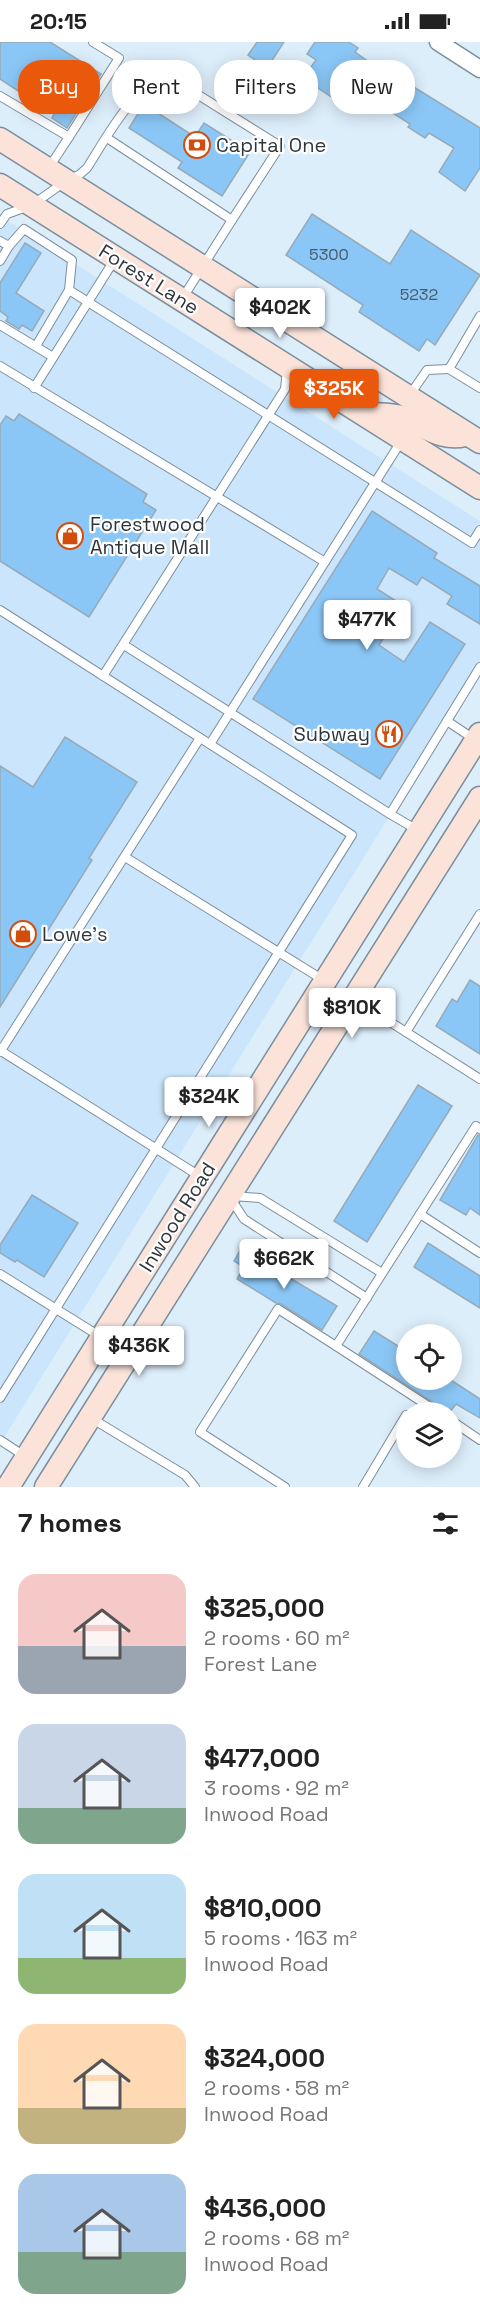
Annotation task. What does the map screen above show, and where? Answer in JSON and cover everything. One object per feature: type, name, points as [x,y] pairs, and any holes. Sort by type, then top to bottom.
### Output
[{"type":"main road","name":"Forest Lane","points":[[0,139],[408,397],[474,435]]},
{"type":"main road","name":"Forest Lane","points":[[0,185],[480,488]]},
{"type":"main road","points":[[287,367],[308,333]]},
{"type":"main road","points":[[360,412],[400,417],[452,438],[474,435]]},
{"type":"main road","name":"Inwood Road","points":[[8,1487],[479,739]]},
{"type":"main road","name":"Inwood Road","points":[[45,1487],[480,798]]},
{"type":"main road","points":[[325,981],[353,999]]},
{"type":"main road","points":[[202,1177],[229,1196]]},
{"type":"street","points":[[438,42],[480,69]]},
{"type":"lane","points":[[0,224],[7,214],[32,205],[57,175],[69,137],[119,58],[93,42]]},
{"type":"lane","points":[[57,175],[79,175],[87,168],[134,99],[157,78],[168,76],[280,146],[182,299]]},
{"type":"lane","points":[[0,96],[69,137]]},
{"type":"lane","points":[[107,138],[232,220]]},
{"type":"lane","points":[[0,261],[24,229],[72,260],[69,290],[36,346]]},
{"type":"lane","points":[[0,241],[9,246]]},
{"type":"lane","points":[[34,388],[116,258]]},
{"type":"lane","points":[[69,290],[472,543],[479,534]]},
{"type":"lane","points":[[449,369],[480,316]]},
{"type":"lane","points":[[0,325],[53,357]]},
{"type":"lane","points":[[0,366],[326,562]]},
{"type":"lane","points":[[103,676],[285,389],[287,367]]},
{"type":"lane","points":[[408,397],[427,370],[449,369],[480,388]]},
{"type":"lane","points":[[210,744],[402,439]]},
{"type":"lane","points":[[0,610],[352,835],[0,1398]]},
{"type":"lane","points":[[124,645],[419,831]]},
{"type":"lane","points":[[390,814],[480,667]]},
{"type":"lane","points":[[447,721],[479,739]]},
{"type":"lane","points":[[200,738],[0,1052],[202,1177]]},
{"type":"lane","points":[[125,856],[325,981]]},
{"type":"lane","points":[[406,1032],[480,914]]},
{"type":"lane","points":[[353,999],[480,1079]]},
{"type":"lane","points":[[336,1346],[476,1126],[480,1129]]},
{"type":"lane","points":[[229,1196],[260,1198],[382,1273]]},
{"type":"lane","points":[[229,1196],[244,1219],[367,1298]]},
{"type":"lane","points":[[420,1214],[480,1253]]},
{"type":"lane","points":[[0,1274],[102,1338]]},
{"type":"lane","points":[[285,1487],[200,1432],[278,1309],[422,1402]]},
{"type":"lane","points":[[414,1402],[416,1398]]},
{"type":"lane","points":[[90,1417],[185,1475],[195,1487]]},
{"type":"lane","points":[[462,1428],[480,1440]]},
{"type":"lane","points":[[363,1487],[396,1432]]},
{"type":"lane","points":[[0,1440],[27,1457]]},
{"type":"shaded area","points":[[0,216],[480,521],[480,670],[0,1444]]},
{"type":"building","points":[[0,42],[50,42],[79,60],[18,60],[18,91],[0,79]]},
{"type":"building","points":[[257,42],[284,42],[272,60],[255,60],[248,55]]},
{"type":"building","points":[[315,42],[349,42],[358,48],[355,52],[366,60],[330,60],[330,96],[318,88],[318,60],[307,54]]},
{"type":"building","points":[[415,88],[480,128],[480,168],[465,191],[439,172],[454,148],[429,133],[425,138],[408,127],[410,124],[394,114],[415,114]]},
{"type":"building","points":[[54,114],[76,114],[67,128],[52,118]]},
{"type":"building","name":"Capital One","points":[[138,114],[159,114],[195,137],[204,123],[250,152],[222,196],[178,168],[182,162],[129,128]]},
{"type":"building","points":[[312,214],[390,264],[411,230],[480,275],[435,345],[427,339],[419,351],[359,312],[363,305],[286,255]]},
{"type":"building","points":[[25,243],[41,253],[16,293],[44,311],[32,331],[22,325],[19,329],[6,321],[8,317],[0,311],[0,283]]},
{"type":"building","name":"Forestwood Antique Mall","points":[[19,414],[147,494],[143,502],[156,510],[89,617],[0,561],[0,425],[6,416],[14,421]]},
{"type":"building","points":[[372,511],[437,553],[434,558],[480,586],[480,624],[447,604],[452,596],[422,577],[417,585],[389,568],[377,589],[404,606],[379,645],[404,662],[430,622],[465,644],[380,779],[253,699]]},
{"type":"building","name":"Lowe's","points":[[65,737],[137,782],[89,858],[92,860],[0,1007],[0,766],[33,787]]},
{"type":"building","points":[[470,980],[480,986],[480,1054],[436,1026],[452,999],[457,1002]]},
{"type":"building","points":[[418,1085],[452,1106],[367,1242],[334,1221]]},
{"type":"building","points":[[480,1135],[480,1215],[470,1208],[466,1215],[440,1200]]},
{"type":"building","points":[[32,1195],[78,1223],[44,1277],[17,1260],[15,1262],[0,1253],[0,1245]]},
{"type":"building","points":[[428,1243],[480,1276],[480,1308],[414,1267]]},
{"type":"building","points":[[241,1249],[337,1306],[322,1330],[237,1279],[244,1267],[234,1261]]},
{"type":"building","points":[[374,1331],[396,1345],[396,1378],[359,1354]]},
{"type":"building","points":[[462,1387],[480,1399],[480,1418],[462,1408],[462,1402],[432,1402],[414,1390],[462,1390]]},
{"type":"place","name":"Capital One","points":[[197,145]]},
{"type":"place","name":"Forestwood Antique Mall","points":[[70,536]]},
{"type":"place","name":"Subway","points":[[389,734]]},
{"type":"place","name":"Lowe's","points":[[23,934]]}]
